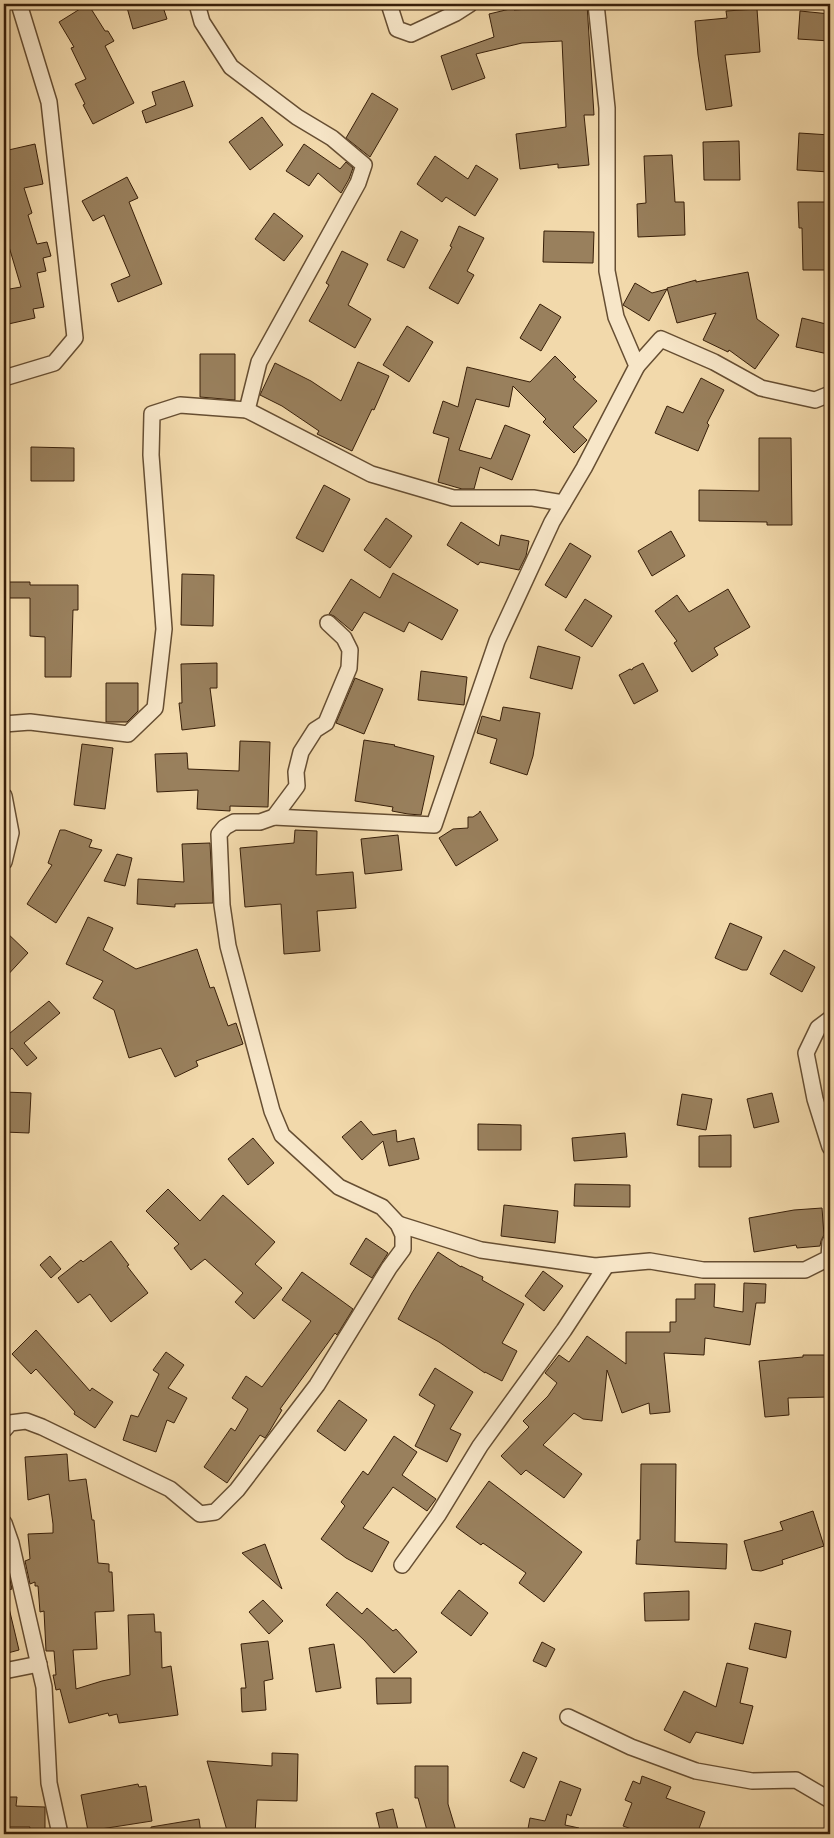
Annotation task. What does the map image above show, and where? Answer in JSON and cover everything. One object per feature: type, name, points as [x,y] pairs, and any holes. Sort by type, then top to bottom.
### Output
[{"type":"street","points":[[4,378],[54,363],[75,338],[49,102],[19,4]]},
{"type":"street","points":[[197,4],[202,22],[231,67],[297,117],[332,138],[364,165],[358,182],[258,362],[247,410]]},
{"type":"street","points":[[389,4],[397,29],[412,34],[456,13],[470,4]]},
{"type":"street","points":[[596,4],[607,108],[607,271],[616,317],[637,366]]},
{"type":"street","points":[[4,1430],[10,1423],[26,1421],[42,1427],[170,1489],[200,1514],[215,1512],[237,1490],[317,1385],[389,1268],[403,1249],[403,1235],[398,1224],[382,1207],[339,1187],[282,1135],[272,1111],[228,946],[222,905],[219,834],[225,827],[234,822],[260,822],[274,817],[434,824],[497,641],[552,522],[584,468],[637,366],[661,339],[714,362],[761,388],[815,400],[830,394]]},
{"type":"street","points":[[4,724],[30,722],[128,734],[154,708],[164,629],[151,455],[152,414],[180,405],[247,410],[371,474],[453,498],[534,498],[563,503]]},
{"type":"street","points":[[274,817],[297,786],[296,772],[301,752],[314,730],[326,723],[349,668],[350,650],[344,638],[328,623]]},
{"type":"street","points":[[4,796],[11,833],[4,862]]},
{"type":"street","points":[[830,1019],[818,1028],[806,1053],[815,1099],[830,1148]]},
{"type":"street","points":[[398,1224],[481,1250],[595,1266],[650,1261],[703,1270],[805,1270],[830,1258],[830,1242]]},
{"type":"street","points":[[402,1565],[438,1515],[480,1446],[564,1330],[606,1266]]},
{"type":"street","points":[[4,1523],[12,1543],[44,1687],[49,1782],[60,1834]]},
{"type":"street","points":[[4,1671],[39,1664]]},
{"type":"street","points":[[568,1717],[631,1746],[696,1771],[752,1781],[796,1780],[830,1800]]},
{"type":"building","points":[[88,4],[105,31],[108,31],[114,41],[105,46],[134,103],[93,124],[75,84],[86,79],[71,48],[74,47],[59,22]]},
{"type":"building","points":[[126,4],[162,4],[167,19],[133,29]]},
{"type":"building","points":[[587,4],[594,115],[584,115],[589,165],[558,168],[558,164],[520,169],[516,134],[566,127],[562,41],[522,43],[476,54],[485,78],[452,90],[441,56],[494,37],[489,14],[514,8],[514,10]]},
{"type":"building","points":[[757,9],[760,52],[725,55],[732,106],[706,110],[695,21],[727,18],[726,11]]},
{"type":"building","points":[[800,11],[830,14],[830,41],[798,39]]},
{"type":"building","points":[[184,81],[193,106],[146,123],[142,111],[156,105],[152,92]]},
{"type":"building","points":[[372,93],[398,109],[370,157],[346,138]]},
{"type":"building","points":[[262,117],[283,145],[250,170],[229,142]]},
{"type":"building","points":[[799,133],[830,135],[829,172],[797,170]]},
{"type":"building","points":[[739,141],[740,180],[704,180],[703,142]]},
{"type":"building","points":[[35,144],[43,184],[24,188],[32,213],[28,215],[37,244],[47,242],[51,256],[43,258],[46,271],[37,273],[44,307],[33,309],[35,318],[4,325],[4,290],[21,287],[7,240],[4,241],[4,151]]},
{"type":"building","points":[[304,144],[340,169],[346,162],[353,168],[341,193],[318,173],[309,186],[286,171]]},
{"type":"building","points":[[672,155],[675,202],[684,202],[685,235],[638,237],[637,204],[646,203],[644,156]]},
{"type":"building","points":[[435,156],[468,179],[476,165],[498,179],[475,216],[446,197],[442,202],[417,184]]},
{"type":"building","points":[[127,177],[138,198],[129,202],[162,284],[118,302],[111,284],[130,276],[104,215],[93,221],[82,201]]},
{"type":"building","points":[[798,202],[830,202],[830,270],[803,270],[802,228],[799,228]]},
{"type":"building","points":[[274,213],[303,236],[284,261],[255,239]]},
{"type":"building","points":[[459,226],[484,238],[467,271],[474,275],[458,304],[429,288],[452,247],[450,246]]},
{"type":"building","points":[[401,231],[418,240],[404,268],[387,260]]},
{"type":"building","points":[[544,231],[594,232],[593,263],[543,262]]},
{"type":"building","points":[[342,251],[368,264],[348,305],[371,319],[355,348],[309,321],[329,285],[326,283]]},
{"type":"building","points":[[748,272],[757,319],[779,335],[755,369],[729,350],[728,352],[703,340],[716,313],[677,323],[667,288],[696,280],[696,282]]},
{"type":"building","points":[[635,283],[652,293],[667,289],[649,321],[623,305]]},
{"type":"building","points":[[540,304],[561,317],[541,351],[520,338]]},
{"type":"building","points":[[802,318],[830,325],[828,354],[796,347]]},
{"type":"building","points":[[407,326],[433,342],[409,382],[383,365]]},
{"type":"building","points":[[200,354],[235,354],[235,400],[200,397]]},
{"type":"building","points":[[555,356],[576,377],[573,379],[597,401],[573,427],[587,440],[574,453],[543,422],[546,419],[513,386],[509,407],[476,399],[459,450],[491,459],[505,425],[530,435],[512,480],[480,467],[474,489],[462,489],[438,482],[449,438],[433,433],[443,401],[458,407],[467,367],[530,382]]},
{"type":"building","points":[[358,362],[389,376],[374,410],[372,409],[352,451],[317,434],[319,431],[282,406],[260,395],[275,363],[311,381],[341,401]]},
{"type":"building","points":[[701,378],[724,390],[707,423],[709,425],[698,451],[655,433],[667,406],[683,413]]},
{"type":"building","points":[[759,438],[791,438],[792,525],[767,525],[767,522],[699,521],[699,490],[759,491]]},
{"type":"building","points":[[31,447],[74,448],[74,481],[31,481]]},
{"type":"building","points":[[324,485],[350,499],[323,552],[296,538]]},
{"type":"building","points":[[386,518],[412,536],[390,568],[364,550]]},
{"type":"building","points":[[461,522],[499,546],[501,535],[529,541],[526,556],[519,570],[480,562],[478,565],[447,545]]},
{"type":"building","points":[[671,531],[685,556],[652,576],[638,551]]},
{"type":"building","points":[[570,543],[591,556],[566,598],[545,585]]},
{"type":"building","points":[[393,573],[458,610],[442,640],[409,622],[404,632],[364,612],[352,631],[329,614],[351,579],[380,598]]},
{"type":"building","points":[[182,574],[214,575],[213,626],[181,625]]},
{"type":"building","points":[[4,582],[30,582],[30,585],[78,585],[78,610],[73,610],[71,677],[45,677],[45,637],[30,636],[30,598],[4,598]]},
{"type":"building","points":[[728,589],[750,627],[714,648],[718,655],[692,672],[674,643],[677,641],[655,611],[677,595],[689,612]]},
{"type":"building","points":[[585,599],[612,616],[592,647],[565,630]]},
{"type":"building","points":[[538,646],[580,657],[572,689],[530,678]]},
{"type":"building","points":[[217,663],[217,688],[210,688],[215,726],[182,730],[179,703],[182,703],[181,664]]},
{"type":"building","points":[[643,663],[658,691],[634,704],[619,675]]},
{"type":"building","points":[[421,671],[467,677],[464,705],[418,700]]},
{"type":"building","points":[[355,678],[383,689],[364,734],[336,723]]},
{"type":"building","points":[[106,683],[138,683],[138,711],[127,722],[106,722]]},
{"type":"building","points":[[503,707],[540,713],[533,756],[527,775],[490,763],[497,739],[477,733],[482,716],[500,721]]},
{"type":"building","points":[[364,740],[395,745],[434,756],[421,815],[392,811],[393,807],[355,801]]},
{"type":"building","points":[[240,741],[270,742],[268,807],[230,806],[230,811],[197,809],[198,790],[157,792],[155,754],[187,753],[188,769],[239,771]]},
{"type":"building","points":[[82,744],[113,748],[105,809],[74,805]]},
{"type":"building","points":[[480,811],[498,840],[456,866],[439,838],[453,829],[468,828],[468,817],[473,817]]},
{"type":"building","points":[[60,830],[92,840],[89,847],[102,850],[56,923],[27,904],[52,865],[48,863]]},
{"type":"building","points":[[295,830],[317,831],[316,875],[353,872],[356,908],[317,911],[320,951],[284,954],[281,904],[245,907],[240,848],[294,843]]},
{"type":"building","points":[[398,835],[402,870],[365,874],[361,839]]},
{"type":"building","points":[[210,843],[213,903],[175,904],[175,907],[137,904],[138,879],[184,882],[182,844]]},
{"type":"building","points":[[117,854],[132,858],[125,886],[104,881]]},
{"type":"building","points":[[88,917],[113,928],[103,950],[136,969],[197,949],[210,988],[214,987],[228,1026],[236,1023],[243,1044],[196,1061],[198,1066],[175,1077],[161,1048],[129,1058],[114,1010],[93,998],[103,981],[66,964]]},
{"type":"building","points":[[730,923],[762,937],[747,970],[742,970],[715,958]]},
{"type":"building","points":[[4,930],[28,953],[4,979]]},
{"type":"building","points":[[784,950],[815,967],[802,992],[770,974]]},
{"type":"building","points":[[49,1001],[60,1013],[24,1043],[37,1058],[27,1066],[12,1048],[4,1055],[4,1038]]},
{"type":"building","points":[[4,1092],[31,1093],[29,1133],[4,1132]]},
{"type":"building","points":[[772,1093],[779,1122],[754,1128],[747,1099]]},
{"type":"building","points":[[682,1094],[712,1099],[706,1130],[677,1125]]},
{"type":"building","points":[[361,1121],[373,1135],[396,1130],[397,1142],[414,1138],[419,1159],[389,1166],[383,1141],[362,1160],[342,1137]]},
{"type":"building","points":[[478,1124],[521,1125],[521,1150],[478,1150]]},
{"type":"building","points":[[625,1133],[627,1157],[574,1161],[572,1138]]},
{"type":"building","points":[[731,1135],[731,1167],[699,1167],[699,1136]]},
{"type":"building","points":[[253,1138],[274,1163],[248,1185],[228,1159]]},
{"type":"building","points":[[575,1184],[630,1185],[630,1207],[574,1206]]},
{"type":"building","points":[[168,1189],[200,1221],[223,1195],[275,1242],[255,1264],[282,1288],[254,1319],[235,1302],[243,1293],[205,1259],[191,1270],[174,1248],[179,1244],[146,1211]]},
{"type":"building","points":[[504,1205],[558,1211],[555,1243],[501,1236]]},
{"type":"building","points":[[822,1208],[824,1235],[820,1246],[797,1248],[796,1245],[754,1252],[749,1218],[794,1210]]},
{"type":"building","points":[[366,1238],[388,1253],[372,1278],[350,1264]]},
{"type":"building","points":[[111,1241],[148,1293],[111,1322],[90,1294],[78,1303],[58,1278],[81,1260],[83,1262]]},
{"type":"building","points":[[438,1252],[461,1267],[483,1277],[482,1280],[524,1304],[502,1343],[517,1351],[502,1381],[485,1373],[439,1342],[398,1319]]},
{"type":"building","points":[[50,1256],[61,1269],[51,1278],[40,1265]]},
{"type":"building","points":[[543,1271],[563,1286],[544,1311],[525,1296]]},
{"type":"building","points":[[302,1272],[353,1309],[337,1335],[335,1333],[280,1409],[282,1410],[265,1438],[260,1435],[227,1483],[204,1467],[231,1428],[235,1431],[248,1409],[232,1398],[246,1376],[262,1387],[311,1321],[282,1300]]},
{"type":"building","points":[[744,1283],[766,1284],[765,1303],[756,1303],[750,1345],[705,1338],[704,1355],[664,1353],[670,1412],[650,1414],[649,1403],[622,1413],[607,1370],[602,1421],[583,1419],[574,1413],[543,1445],[582,1474],[564,1498],[526,1470],[521,1475],[501,1456],[529,1427],[523,1421],[548,1396],[557,1383],[545,1373],[559,1355],[569,1362],[587,1336],[626,1364],[626,1332],[670,1332],[670,1322],[676,1322],[676,1299],[695,1299],[695,1284],[715,1284],[714,1307],[743,1312]]},
{"type":"building","points":[[36,1330],[90,1391],[92,1388],[113,1402],[95,1428],[74,1414],[75,1412],[36,1369],[31,1374],[12,1354]]},
{"type":"building","points":[[166,1352],[184,1365],[168,1388],[187,1398],[174,1423],[167,1420],[156,1452],[123,1440],[131,1415],[138,1417],[159,1374],[153,1370]]},
{"type":"building","points":[[803,1355],[827,1355],[828,1397],[788,1398],[789,1415],[765,1417],[759,1361],[803,1357]]},
{"type":"building","points":[[435,1368],[473,1392],[450,1429],[461,1434],[447,1462],[415,1446],[435,1405],[419,1395]]},
{"type":"building","points":[[339,1400],[367,1420],[345,1451],[317,1431]]},
{"type":"building","points":[[394,1436],[417,1452],[402,1475],[436,1499],[427,1511],[393,1487],[363,1528],[389,1542],[372,1572],[346,1558],[321,1539],[345,1506],[341,1502],[363,1471],[368,1475]]},
{"type":"building","points":[[67,1454],[69,1481],[86,1479],[92,1520],[94,1520],[98,1563],[109,1564],[109,1572],[112,1572],[114,1611],[95,1612],[97,1649],[73,1650],[76,1689],[130,1675],[128,1615],[154,1614],[155,1632],[161,1632],[162,1668],[171,1666],[178,1715],[119,1723],[117,1714],[109,1716],[108,1713],[69,1723],[60,1689],[56,1690],[53,1675],[56,1675],[54,1651],[46,1651],[44,1611],[40,1612],[38,1586],[35,1586],[35,1582],[30,1584],[25,1561],[30,1559],[28,1534],[53,1533],[53,1524],[49,1494],[28,1500],[25,1457]]},
{"type":"building","points":[[641,1464],[676,1464],[675,1542],[727,1544],[726,1569],[636,1564],[637,1540],[640,1540]]},
{"type":"building","points":[[489,1481],[582,1552],[544,1602],[519,1583],[526,1573],[456,1527]]},
{"type":"building","points":[[813,1511],[824,1546],[782,1560],[783,1564],[761,1571],[752,1570],[744,1541],[783,1530],[780,1522]]},
{"type":"building","points":[[265,1544],[282,1589],[242,1553]]},
{"type":"building","points":[[7,1566],[12,1589],[4,1591],[4,1567]]},
{"type":"building","points":[[459,1590],[488,1613],[471,1636],[441,1613]]},
{"type":"building","points":[[689,1591],[689,1620],[645,1621],[644,1593]]},
{"type":"building","points":[[337,1592],[362,1614],[367,1608],[393,1631],[396,1629],[417,1652],[394,1673],[364,1640],[326,1605]]},
{"type":"building","points":[[263,1600],[283,1621],[269,1634],[249,1612]]},
{"type":"building","points":[[9,1608],[19,1650],[4,1654],[4,1609]]},
{"type":"building","points":[[755,1623],[791,1631],[786,1658],[749,1649]]},
{"type":"building","points":[[268,1641],[273,1679],[264,1681],[266,1710],[242,1712],[241,1688],[246,1688],[241,1644]]},
{"type":"building","points":[[542,1642],[555,1649],[546,1667],[533,1661]]},
{"type":"building","points":[[334,1644],[341,1688],[316,1692],[309,1648]]},
{"type":"building","points":[[727,1663],[748,1668],[740,1703],[753,1706],[743,1744],[696,1732],[690,1743],[664,1730],[684,1691],[716,1707]]},
{"type":"building","points":[[376,1678],[411,1678],[411,1703],[377,1704]]},
{"type":"building","points":[[523,1752],[537,1758],[524,1788],[510,1781]]},
{"type":"building","points":[[272,1753],[298,1754],[297,1801],[257,1800],[255,1834],[228,1834],[207,1761],[272,1766]]},
{"type":"building","points":[[415,1766],[448,1766],[448,1804],[457,1834],[428,1834],[418,1798],[415,1798]]},
{"type":"building","points":[[642,1776],[671,1787],[666,1798],[705,1812],[697,1834],[646,1834],[623,1826],[632,1803],[625,1800],[633,1781],[640,1784]]},
{"type":"building","points":[[560,1781],[581,1789],[571,1816],[567,1814],[565,1825],[579,1828],[578,1834],[527,1834],[530,1818],[545,1821]]},
{"type":"building","points":[[138,1784],[139,1787],[146,1786],[152,1821],[88,1831],[81,1795]]},
{"type":"building","points":[[4,1797],[17,1797],[16,1806],[45,1807],[45,1833],[29,1832],[30,1827],[4,1827]]},
{"type":"building","points":[[393,1809],[399,1834],[381,1834],[376,1813]]},
{"type":"building","points":[[199,1819],[201,1834],[151,1834],[151,1827]]}]
